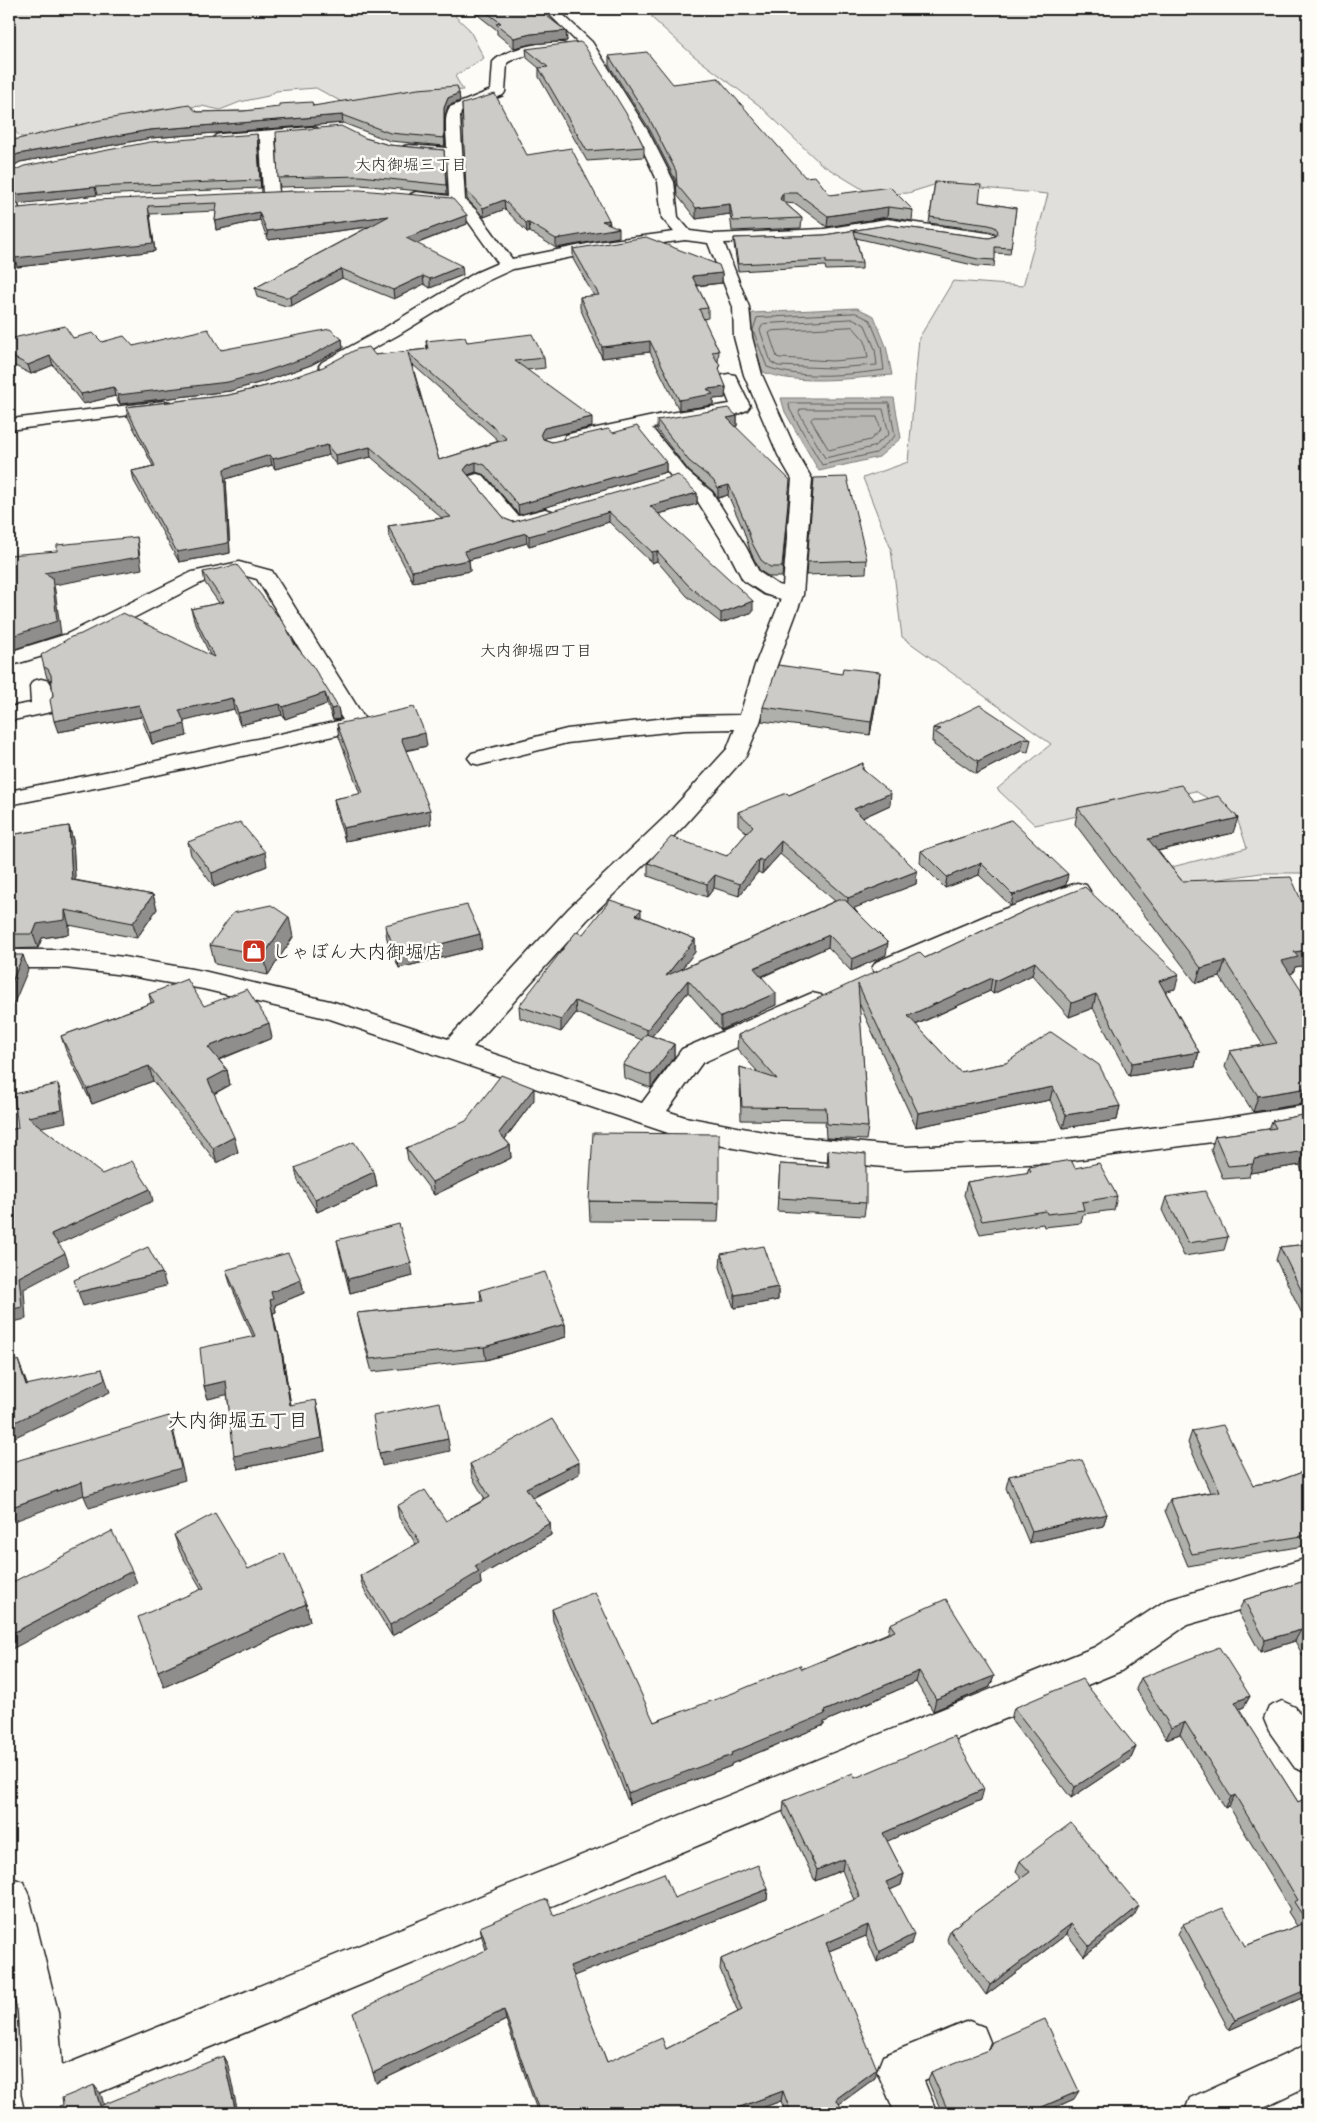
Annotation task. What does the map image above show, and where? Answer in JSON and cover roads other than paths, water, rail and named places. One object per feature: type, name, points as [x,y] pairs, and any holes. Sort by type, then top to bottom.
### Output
[{"type":"street","points":[[550,9],[587,45],[641,131],[660,166],[666,182],[670,218],[685,235]]},
{"type":"street","points":[[457,201],[453,117],[455,110],[498,92],[500,62],[508,55],[527,51],[587,45]]},
{"type":"street","points":[[205,140],[324,130]]},
{"type":"street","points":[[267,135],[271,194]]},
{"type":"street","points":[[398,148],[455,153]]},
{"type":"street","points":[[252,195],[288,193]]},
{"type":"street","points":[[399,196],[457,201],[471,214],[508,265]]},
{"type":"street","points":[[10,204],[30,207]]},
{"type":"street","points":[[800,218],[824,234]]},
{"type":"street","points":[[310,374],[392,331],[481,276],[508,265],[597,247],[685,235],[714,239],[824,234],[887,224],[988,238]]},
{"type":"street","points":[[454,1050],[578,914],[674,822],[738,751],[766,666],[793,595],[802,479],[788,454],[753,376],[743,337],[741,307],[714,239]]},
{"type":"street","points":[[552,444],[648,420],[735,410],[741,406],[729,380]]},
{"type":"street","points":[[10,429],[183,404]]},
{"type":"street","points":[[648,420],[672,479],[705,496],[736,547],[750,576],[771,590],[793,595]]},
{"type":"street","points":[[478,480],[514,524],[560,511]]},
{"type":"street","points":[[9,659],[75,639],[199,576],[239,568],[264,575],[357,724],[125,775],[9,798]]},
{"type":"street","points":[[9,714],[43,707]]},
{"type":"street","points":[[480,758],[567,736],[685,723],[749,722]]},
{"type":"street","points":[[859,980],[991,924],[1077,891]]},
{"type":"street","points":[[9,958],[65,959],[124,966],[203,980],[334,1011],[683,1128],[779,1146],[905,1158],[1051,1152],[1220,1130],[1308,1114]]},
{"type":"street","points":[[648,1116],[692,1056],[833,992]]},
{"type":"street","points":[[9,1896],[38,2012],[45,2104],[1108,1659],[1177,1612],[1308,1574]]},
{"type":"street","points":[[1282,1719],[1308,1755]]},
{"type":"street","points":[[916,2113],[898,2071],[969,2042]]},
{"type":"street","points":[[1205,2113],[1308,2065]]},
{"type":"water","points":[[857,308],[874,316],[886,346],[892,375],[809,380],[793,379],[763,372],[748,330],[752,313]]},
{"type":"water","points":[[781,398],[894,398],[901,438],[879,457],[819,471],[785,412]]},
{"type":"place","name":"しゃぼん大内御堀店","points":[[254,951]]},
{"type":"district","name":"大内御堀三丁目","points":[[411,164]]},
{"type":"district","name":"大内御堀四丁目","points":[[536,650]]},
{"type":"district","name":"大内御堀五丁目","points":[[238,1420]]}]
